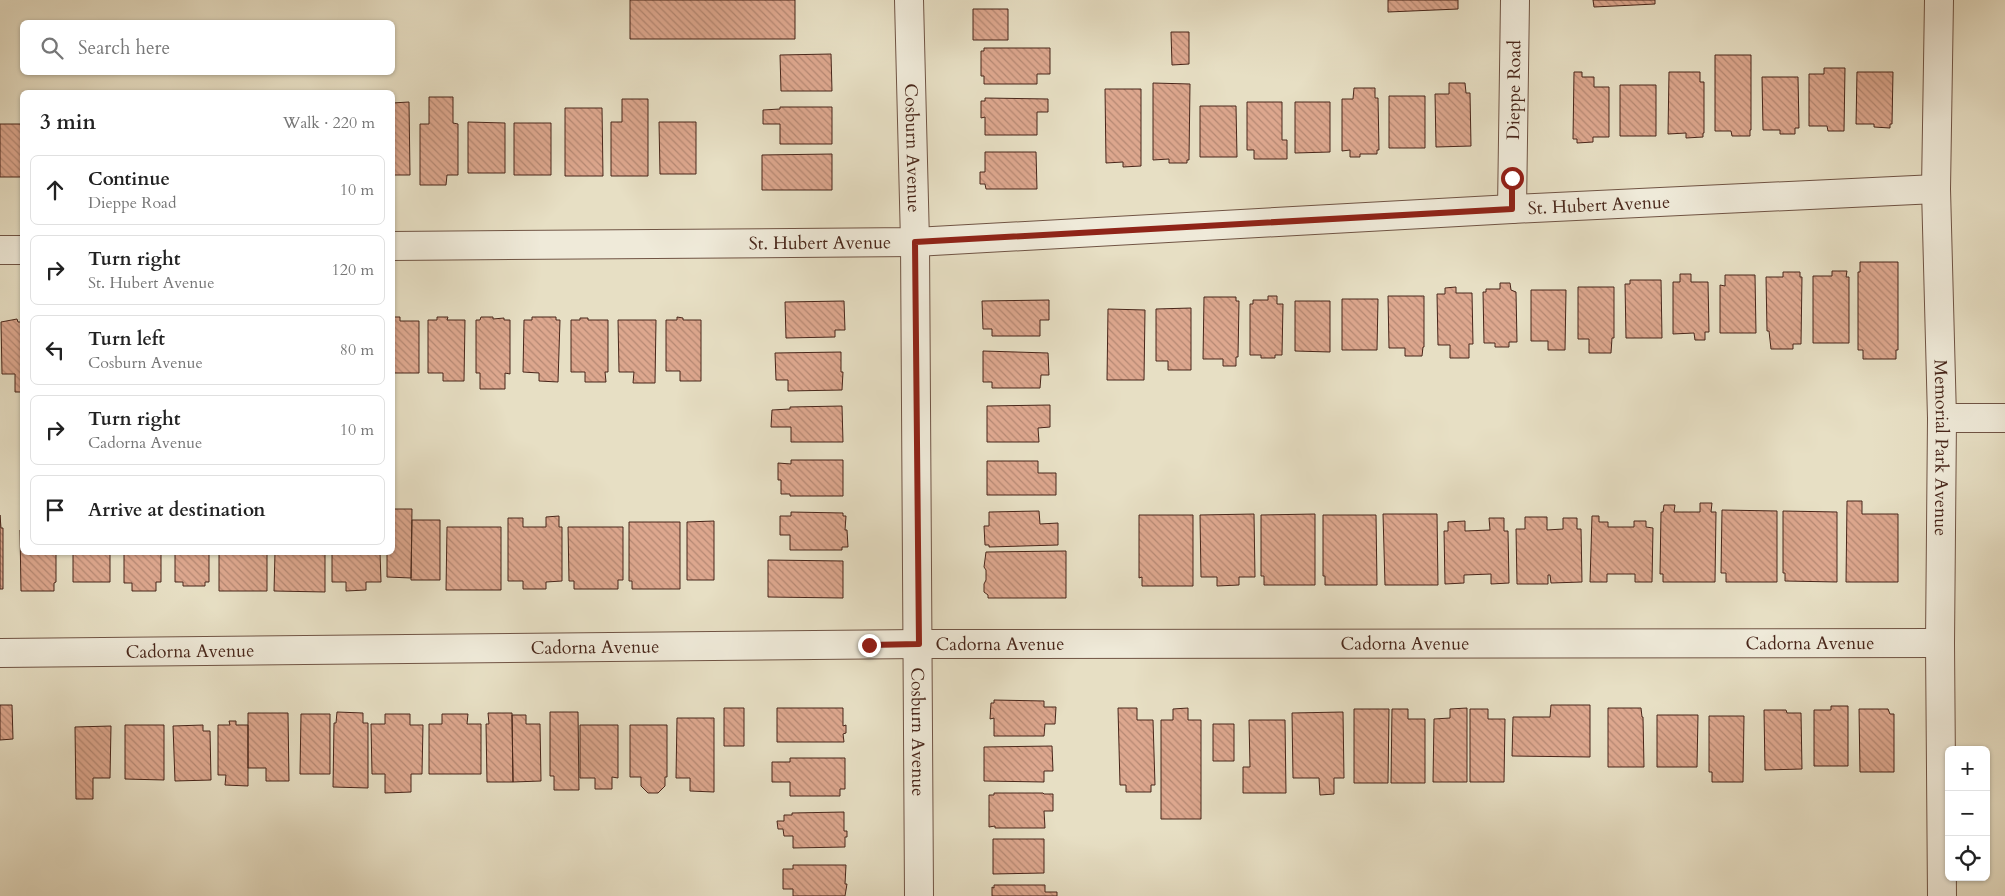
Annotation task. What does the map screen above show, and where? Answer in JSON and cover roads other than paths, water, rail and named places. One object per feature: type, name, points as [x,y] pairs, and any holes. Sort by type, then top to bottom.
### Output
[{"type":"street","name":"Cosburn Avenue","points":[[908,0],[915,242],[919,644],[919,896]]},
{"type":"street","name":"Dieppe Road","points":[[1512,209],[1515,0]]},
{"type":"street","name":"Memorial Park Avenue","points":[[1939,0],[1936,189],[1942,418],[1940,643],[1942,896]]},
{"type":"street","name":"St. Hubert Avenue","points":[[395,246],[915,242],[1512,209],[1936,189]]},
{"type":"street","points":[[0,250],[20,250]]},
{"type":"street","points":[[1942,418],[2005,418]]},
{"type":"street","name":"Cadorna Avenue","points":[[0,653],[919,644],[1940,643]]}]
